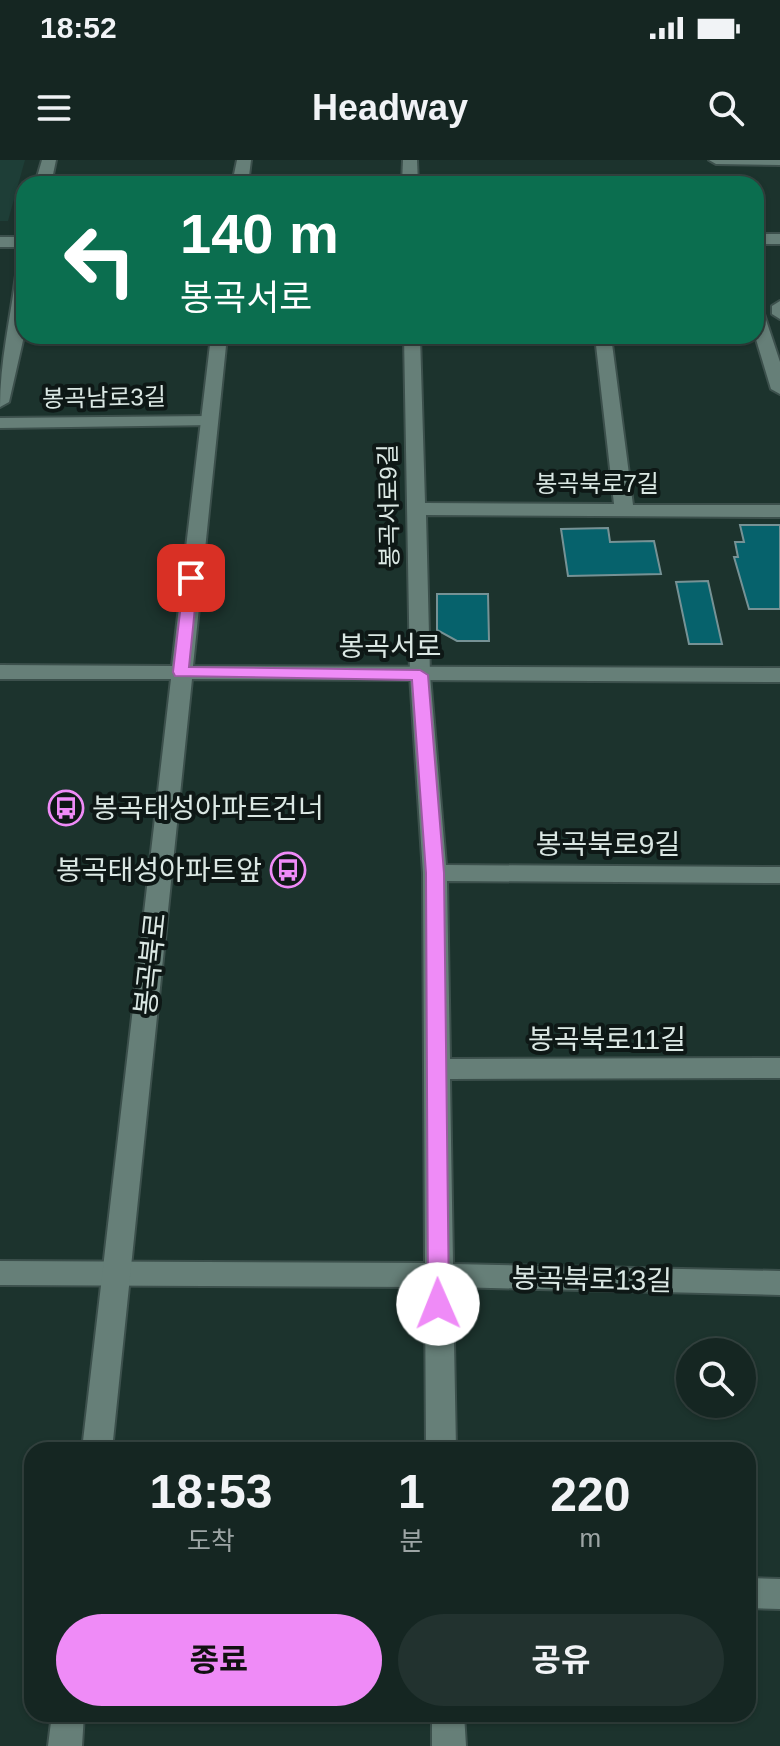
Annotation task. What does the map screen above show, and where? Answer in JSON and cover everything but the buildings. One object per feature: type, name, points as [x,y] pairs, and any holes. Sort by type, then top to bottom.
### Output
[{"type":"street","points":[[716,160],[780,161]]},
{"type":"street","points":[[0,402],[16,334]]},
{"type":"street","points":[[764,339],[780,389]]},
{"type":"street","name":"봉곡북로","points":[[98,1442],[218,344]]},
{"type":"street","name":"봉곡서로9길","points":[[412,344],[420,675],[435,873],[441,1442]]},
{"type":"street","points":[[604,344],[624,511]]},
{"type":"street","name":"봉곡남로3길","points":[[0,423],[208,421]]},
{"type":"street","name":"봉곡북로7길","points":[[414,509],[780,511]]},
{"type":"street","name":"봉곡서로","points":[[0,672],[780,675]]},
{"type":"street","name":"봉곡북로9길","points":[[435,873],[780,875]]},
{"type":"street","name":"봉곡북로11길","points":[[435,1069],[780,1068]]},
{"type":"street","name":"봉곡북로13길","points":[[0,1273],[437,1275],[780,1283]]},
{"type":"street","points":[[756,1593],[780,1594]]},
{"type":"street","points":[[65,1746],[67,1722]]},
{"type":"street","points":[[448,1722],[449,1746]]},
{"type":"lane","points":[[780,306],[780,314]]},
{"type":"shaded area","points":[[0,160],[25,160],[21,176],[16,176],[16,192],[8,221],[0,221]]},
{"type":"place","name":"봉곡태성아파트건너","points":[[66,808]]},
{"type":"place","name":"봉곡태성아파트앞","points":[[288,870]]},
{"type":"route","points":[[191,578],[181,672],[420,675],[435,873],[438,1304]]}]
